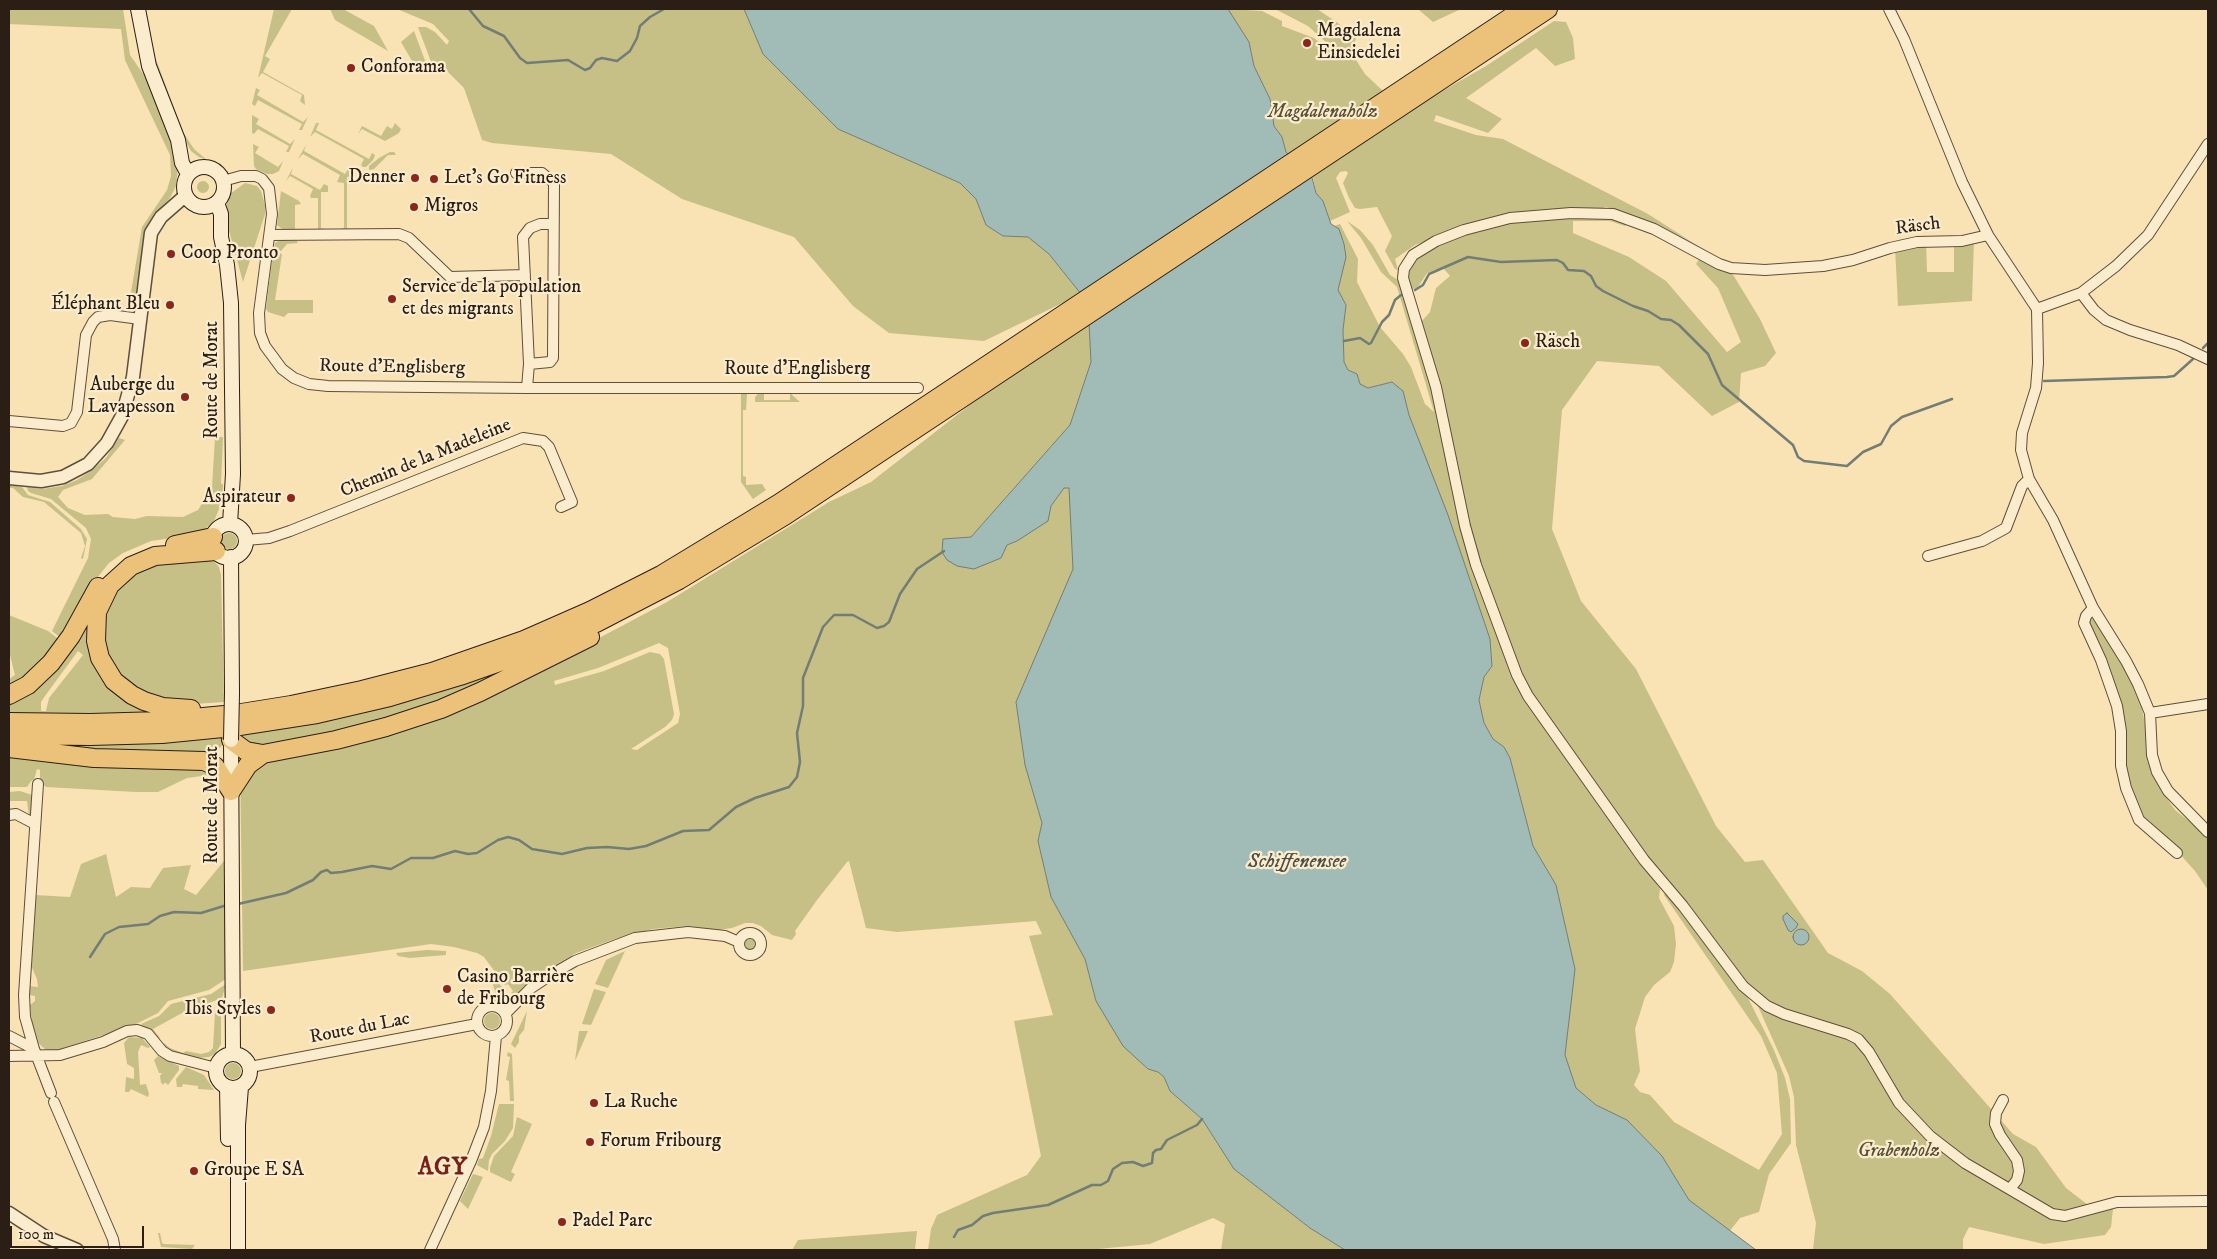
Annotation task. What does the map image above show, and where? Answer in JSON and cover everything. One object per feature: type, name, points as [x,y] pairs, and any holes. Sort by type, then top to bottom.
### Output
[{"type":"highway","points":[[231,740],[246,751],[263,754],[336,740],[415,718],[498,684],[618,622],[786,515],[1052,330],[1395,101],[1523,9]]},
{"type":"highway","points":[[1395,101],[1548,9]]},
{"type":"highway","points":[[9,722],[90,723],[161,721],[235,714],[291,705],[362,690],[448,667],[524,640],[611,601],[661,575],[736,530],[1052,330]]},
{"type":"highway","points":[[220,548],[155,556],[131,566],[120,574],[103,597],[97,612],[96,641],[100,658],[107,672],[122,688],[144,702],[163,708],[181,710],[260,703],[291,705]]},
{"type":"highway","points":[[9,695],[28,685],[51,663],[71,636],[94,593],[114,568],[126,558],[147,549],[220,548]]},
{"type":"highway","points":[[9,735],[90,736],[186,732],[277,721],[366,703],[452,679],[551,642],[639,602],[708,563]]},
{"type":"highway","points":[[9,748],[94,758],[195,760],[211,763],[220,772],[232,791],[248,765],[263,754]]},
{"type":"main road","points":[[138,9],[149,66],[178,140],[194,157],[194,170],[184,183],[185,196],[194,204],[211,205]]},
{"type":"main road","points":[[194,170],[212,168],[217,171],[223,181]]},
{"type":"main road","name":"Route de Morat","points":[[223,181],[223,193],[211,205],[221,214],[221,238],[231,298],[233,474],[230,524]]},
{"type":"main road","points":[[230,524],[242,531],[246,540],[240,553],[220,548],[219,527],[230,524]]},
{"type":"main road","name":"Route de Morat","points":[[220,548],[232,693],[233,1054]]},
{"type":"main road","points":[[233,1054],[244,1057],[250,1067],[248,1080],[234,1087],[217,1078],[216,1068],[222,1058],[233,1054]]},
{"type":"main road","points":[[228,1250],[234,1087]]},
{"type":"main road","points":[[234,1087],[238,1125],[238,1250]]},
{"type":"street","points":[[1889,9],[1904,40],[1962,182],[1988,235],[2037,309],[2038,363],[2036,388],[2022,432],[2021,450],[2029,479],[2053,520],[2093,608],[2126,661],[2150,713],[2152,755],[2157,772],[2168,791],[2208,832]]},
{"type":"street","points":[[2037,309],[2081,293],[2116,266],[2148,235],[2208,144]]},
{"type":"street","points":[[516,173],[542,173],[554,183],[552,224],[553,358],[550,362],[529,364]]},
{"type":"street","name":"Route d'Englisberg","points":[[223,181],[256,176],[266,183],[271,195],[273,208],[259,313],[260,333],[264,346],[282,369],[294,378],[309,384],[328,386],[527,388],[918,388]]},
{"type":"street","points":[[9,478],[41,481],[63,477],[80,469],[100,453],[113,433],[126,404],[135,362],[151,233],[161,217],[185,196]]},
{"type":"street","name":"Räsch","points":[[1988,235],[1962,241],[1917,242],[1890,248],[1853,260],[1823,266],[1765,270],[1731,268],[1719,264],[1654,229],[1613,214],[1510,218],[1464,230],[1436,241],[1413,255],[1404,269],[1403,278],[1436,387],[1465,526],[1492,609],[1517,675],[1528,696],[1644,860],[1743,986],[1752,996],[1784,1014],[1802,1022],[1848,1034],[1858,1039],[1869,1052],[1899,1102],[1913,1120],[1947,1151],[2052,1214],[2065,1216],[2109,1203],[2208,1201]]},
{"type":"street","points":[[527,388],[529,364],[523,237],[530,228],[540,224],[552,224]]},
{"type":"street","points":[[270,235],[399,234],[409,238],[450,276],[525,275]]},
{"type":"street","points":[[2081,293],[2094,310],[2106,320],[2178,345],[2208,360]]},
{"type":"street","points":[[9,420],[63,426],[71,423],[76,412],[86,336],[93,322],[98,317],[110,315],[140,319]]},
{"type":"street","name":"Chemin de la Madeleine","points":[[246,540],[269,538],[290,531],[523,438],[543,441],[549,447],[572,502],[561,507]]},
{"type":"street","points":[[1928,556],[1982,542],[2006,528],[2022,486],[2029,479]]},
{"type":"street","points":[[2093,608],[2086,616],[2084,623],[2101,660],[2118,706],[2121,731],[2121,766],[2126,788],[2139,820],[2177,853]]},
{"type":"street","points":[[2150,713],[2208,704]]},
{"type":"street","points":[[38,784],[24,995],[25,1017],[36,1053],[113,1240],[115,1250]]},
{"type":"street","points":[[9,814],[16,814],[35,824]]},
{"type":"street","points":[[506,1013],[531,988],[549,976],[575,961],[635,938],[688,932],[725,936],[739,942]]},
{"type":"street","points":[[497,1006],[506,1013],[507,1025],[501,1034],[496,1036],[484,1034],[477,1024],[478,1016],[486,1007],[497,1006]]},
{"type":"street","name":"Route du Lac","points":[[250,1067],[477,1024]]},
{"type":"street","points":[[9,1056],[36,1053],[60,1055],[103,1042],[127,1031],[138,1030],[148,1034],[162,1051],[170,1056],[216,1068]]},
{"type":"street","points":[[9,1036],[36,1053]]},
{"type":"street","points":[[430,1250],[471,1161],[484,1127],[491,1090],[496,1036]]},
{"type":"street","points":[[2003,1100],[1996,1113],[1996,1124],[2000,1135],[2017,1160],[2019,1171],[2017,1180],[2010,1189]]},
{"type":"street","points":[[9,1212],[44,1236],[77,1250]]},
{"type":"green space","points":[[9,9],[123,9],[130,55],[148,81],[178,167],[176,186],[170,198],[153,217],[148,226],[137,307],[133,311],[131,309],[131,292],[142,227],[167,190],[171,176],[170,155],[125,60],[121,29],[9,24]]},
{"type":"green space","points":[[144,9],[146,9],[154,54],[183,132],[194,149],[207,160],[191,151],[181,133],[151,54]]},
{"type":"green space","points":[[274,9],[292,9],[265,56],[270,59],[263,72],[304,95],[305,105],[300,101],[302,95],[262,73],[258,78]]},
{"type":"green space","points":[[330,9],[343,9],[374,26],[388,51],[335,20]]},
{"type":"green space","points":[[397,9],[744,9],[763,54],[838,129],[960,183],[976,199],[986,225],[1003,236],[1028,237],[1049,254],[1081,294],[984,341],[889,333],[853,306],[794,237],[682,199],[611,154],[492,143],[482,140],[464,88],[438,62],[433,67],[418,27],[426,27],[435,32],[447,45],[449,41],[433,24]]},
{"type":"green space","name":"Magdalenaholz","points":[[1228,9],[1262,11],[1282,21],[1282,26],[1314,38],[1327,49],[1328,44],[1308,26],[1275,9],[1317,9],[1357,36],[1351,52],[1365,74],[1383,91],[1369,101],[1385,124],[1486,66],[1554,21],[1566,22],[1573,38],[1575,59],[1555,66],[1536,48],[1466,98],[1502,119],[1488,133],[1436,115],[1434,121],[1476,135],[1503,139],[1648,214],[1723,262],[1617,210],[1606,207],[1598,210],[1467,225],[1415,245],[1395,259],[1398,270],[1395,269],[1385,251],[1392,236],[1377,207],[1355,208],[1343,183],[1348,173],[1346,171],[1340,172],[1336,178],[1350,212],[1330,221],[1323,201],[1316,193],[1313,177],[1286,152],[1282,137],[1274,126],[1270,99],[1254,66],[1249,42]]},
{"type":"green space","points":[[1418,9],[1461,9],[1433,22]]},
{"type":"green space","points":[[414,31],[427,66],[423,73],[415,66],[401,42]]},
{"type":"green space","points":[[256,88],[260,90],[257,95],[303,122],[308,117],[302,130],[299,130],[302,124],[258,100],[255,106],[252,104]]},
{"type":"green space","points":[[252,115],[259,119],[256,124],[290,144],[295,139],[289,152],[286,152],[289,146],[258,129],[254,134],[252,133]]},
{"type":"green space","points":[[316,123],[319,123],[316,130],[369,159],[372,153],[375,155],[373,160],[366,167],[363,167],[361,165],[364,159],[315,132],[310,137]]},
{"type":"green space","points":[[395,123],[401,129],[399,133],[385,141],[362,129],[358,134],[362,126],[381,136],[387,126],[392,129]]},
{"type":"green space","points":[[253,144],[259,147],[255,153],[278,167],[283,161],[279,171],[267,174],[256,169],[254,166]]},
{"type":"green space","points":[[306,145],[304,151],[345,174],[348,169],[353,171],[353,176],[347,177],[347,228],[355,230],[336,230],[344,228],[344,183],[337,182],[340,175],[303,154],[298,159]]},
{"type":"green space","points":[[390,152],[394,152],[396,155],[388,155],[374,169],[369,170],[369,166]]},
{"type":"green space","points":[[293,167],[291,174],[320,190],[324,184],[328,186],[328,192],[321,192],[321,228],[329,230],[310,231],[318,229],[318,198],[311,198],[313,189],[290,176],[286,181]]},
{"type":"green space","points":[[201,181],[205,181],[209,187],[205,193],[201,193],[197,189],[197,185]]},
{"type":"green space","points":[[245,183],[257,186],[261,191],[265,205],[265,214],[243,282],[224,212],[230,194]]},
{"type":"green space","points":[[281,191],[301,204],[295,205],[295,229],[302,229],[301,231],[285,231],[277,225]]},
{"type":"green space","name":"Grabenholz","points":[[1571,216],[1611,217],[1627,222],[1625,226],[1610,221],[1573,221],[1573,233],[1629,257],[1666,281],[1727,352],[1741,342],[1718,288],[1696,264],[1701,256],[1732,273],[1760,319],[1776,353],[1765,366],[1741,373],[1739,402],[1712,416],[1659,366],[1597,361],[1562,410],[1552,529],[1581,601],[1636,669],[1716,826],[1745,862],[1763,860],[1828,953],[1862,971],[1890,994],[2013,1134],[2036,1147],[2066,1188],[2088,1205],[2113,1209],[2111,1227],[2105,1235],[2044,1244],[1969,1227],[1963,1239],[1963,1250],[1813,1250],[1816,1223],[1796,1145],[1794,1097],[1789,1076],[1757,1004],[1783,1019],[1744,982],[1648,858],[1532,696],[1520,675],[1480,564],[1467,516],[1439,379],[1421,322],[1430,312],[1436,288],[1450,276],[1444,269],[1437,269],[1427,273],[1418,287],[1411,290],[1408,280],[1409,269],[1413,261],[1438,244],[1466,233],[1512,222]]},
{"type":"green space","points":[[1347,221],[1360,230],[1373,245],[1390,275],[1400,281],[1432,384],[1457,509],[1525,698],[1660,889],[1659,898],[1674,926],[1676,944],[1674,962],[1670,972],[1654,985],[1645,997],[1635,1029],[1640,1071],[1634,1085],[1640,1092],[1650,1095],[1674,1122],[1759,1170],[1782,1134],[1777,1073],[1761,1036],[1664,895],[1666,893],[1747,996],[1774,1050],[1785,1078],[1790,1099],[1791,1143],[1769,1174],[1759,1212],[1740,1218],[1729,1232],[1689,1200],[1662,1156],[1627,1120],[1596,1105],[1576,1088],[1565,1055],[1575,969],[1556,885],[1533,846],[1510,758],[1504,747],[1493,739],[1484,723],[1479,700],[1484,677],[1492,666],[1490,639],[1409,415],[1403,391],[1392,382],[1368,388],[1360,384],[1357,374],[1348,370],[1344,362],[1343,330],[1346,305],[1338,290],[1344,244],[1339,230],[1334,226],[1340,224],[1358,259],[1357,282],[1380,327],[1403,354],[1411,367],[1425,404],[1434,412],[1397,287],[1381,272],[1361,238]]},
{"type":"green space","points":[[1974,239],[1972,301],[1898,306],[1895,247],[1926,241],[1927,272],[1954,272],[1954,241]]},
{"type":"green space","points":[[280,240],[297,241],[298,243],[287,244],[281,251],[274,250],[275,243]]},
{"type":"green space","points":[[273,252],[282,254],[275,300],[313,300],[313,313],[288,313],[284,317],[268,312],[266,309]]},
{"type":"green space","points":[[1089,322],[1091,362],[1070,425],[971,537],[943,539],[1007,545],[1017,541],[1051,506],[1064,488],[1069,488],[1074,569],[1016,702],[1025,765],[1042,823],[1038,841],[1051,897],[1085,959],[1096,1001],[1147,1069],[1158,1072],[1164,1077],[1170,1091],[1202,1119],[1234,1169],[1310,1228],[1345,1250],[1221,1250],[1225,1224],[1213,1218],[1150,1244],[1088,1250],[928,1250],[931,1229],[937,1215],[1027,1175],[1041,1156],[1014,1021],[1053,1015],[1029,936],[1042,934],[1036,921],[897,932],[866,928],[849,861],[817,900],[795,931],[796,934],[792,940],[772,935],[761,926],[753,923],[745,923],[732,928],[718,930],[688,926],[653,929],[615,939],[576,953],[544,972],[515,995],[511,993],[513,991],[508,984],[505,985],[484,957],[477,953],[454,947],[431,944],[243,971],[240,759],[238,770],[240,735],[397,703],[479,679],[550,664],[667,602],[829,502],[871,482],[989,390]],"holes":[[[659,643],[668,648],[680,714],[678,723],[637,750],[631,749],[665,727],[672,720],[674,714],[664,659],[660,654],[650,652],[604,671],[555,685],[554,681],[598,668]]]},
{"type":"green space","points":[[741,392],[747,394],[746,410],[743,410],[743,476],[746,477],[746,485],[762,484],[766,490],[753,499],[741,482]]},
{"type":"green space","points":[[759,393],[764,393],[764,400],[790,400],[790,393],[800,402],[755,402],[755,397]]},
{"type":"green space","points":[[215,437],[223,437],[221,483],[223,485],[222,502],[214,521],[200,534],[151,541],[123,553],[109,563],[93,583],[62,639],[52,631],[88,558],[91,539],[86,528],[51,499],[31,493],[27,487],[42,489],[62,486],[77,480],[106,458],[119,438],[125,440],[92,479],[63,490],[58,497],[68,508],[85,515],[108,514],[113,517],[135,519],[147,516],[183,517],[198,510],[212,488]]},
{"type":"green space","points":[[9,485],[22,487],[28,495],[50,502],[81,529],[87,539],[83,559],[81,558],[85,546],[81,533],[44,502],[23,497],[13,488],[9,488]]},
{"type":"green space","points":[[229,533],[235,535],[237,541],[235,547],[229,549],[223,547],[221,541],[223,535]]},
{"type":"green space","points":[[188,556],[212,559],[219,567],[221,575],[224,702],[194,704],[146,696],[118,676],[101,641],[107,598],[135,569]]},
{"type":"green space","points":[[107,583],[97,659],[156,712],[113,715],[9,713],[9,698],[16,695]],"holes":[[[78,651],[83,655],[49,698],[46,711],[41,711],[41,702]]]},
{"type":"green space","points":[[9,615],[48,631],[61,641],[46,660],[9,689],[9,679],[15,675],[9,651]]},
{"type":"green space","points":[[2089,618],[2095,620],[2119,656],[2133,683],[2141,703],[2154,773],[2161,790],[2175,810],[2208,836],[2208,890],[2195,871],[2177,851],[2142,821],[2125,780],[2123,723],[2088,626]]},
{"type":"green space","points":[[225,736],[225,743],[214,753],[200,758],[26,745],[138,743]]},
{"type":"green space","points":[[9,754],[200,763],[223,773],[187,778],[158,792],[136,792],[46,787],[40,781],[40,770],[37,769],[34,780],[27,787],[9,787]]},
{"type":"green space","points":[[20,791],[32,795],[31,817],[29,816],[27,801],[9,801],[9,792]]},
{"type":"green space","points":[[106,854],[116,897],[131,887],[150,888],[163,868],[191,865],[184,889],[196,895],[224,861],[226,979],[209,990],[168,1001],[158,1013],[134,1025],[57,1050],[46,1050],[37,1042],[32,1023],[30,1005],[35,1001],[35,996],[28,995],[28,986],[38,987],[37,979],[29,961],[35,895],[70,897],[81,864]]},
{"type":"green space","points":[[747,937],[753,937],[757,944],[753,951],[747,951],[743,947],[743,941]]},
{"type":"green space","points":[[427,950],[446,951],[446,955],[410,958],[398,956],[396,953]]},
{"type":"green space","points":[[625,951],[608,988],[595,984],[606,960]]},
{"type":"green space","points":[[488,968],[508,996],[502,999],[496,995]]},
{"type":"green space","points":[[226,984],[222,998],[182,1013],[153,1029],[160,1038],[157,1038],[141,1024],[159,1016],[171,1004],[211,994]]},
{"type":"green space","points":[[594,989],[606,992],[591,1025],[582,1024]]},
{"type":"green space","points":[[221,1008],[221,1044],[215,1054],[209,1057],[198,1058],[184,1056],[164,1047],[164,1043],[170,1048],[183,1053],[186,1051],[201,1054],[209,1052],[213,1048],[215,1012]]},
{"type":"green space","points":[[527,1011],[524,1030],[519,1036],[519,1042],[515,1048],[511,1044]]},
{"type":"green space","points":[[492,1013],[498,1015],[500,1021],[498,1027],[492,1029],[486,1027],[484,1021],[486,1015]]},
{"type":"green space","points":[[579,1031],[588,1031],[575,1061]]},
{"type":"green space","points":[[129,1037],[142,1038],[150,1047],[141,1045],[138,1052],[140,1085],[146,1084],[148,1097],[131,1089],[129,1092],[125,1092],[126,1077],[134,1079],[134,1068],[127,1064],[124,1043]]},
{"type":"green space","points":[[508,1052],[512,1054],[514,1101],[510,1101],[509,1081],[506,1080],[510,1057],[507,1056]]},
{"type":"green space","points":[[158,1056],[179,1066],[179,1070],[168,1085],[161,1083],[160,1076],[162,1073],[159,1073],[154,1060]]},
{"type":"green space","points":[[233,1063],[239,1065],[241,1071],[239,1077],[233,1079],[227,1077],[225,1071],[227,1065]]},
{"type":"green space","points":[[186,1067],[204,1075],[214,1090],[198,1089],[198,1086],[183,1084],[182,1087],[177,1087],[176,1079]]},
{"type":"green space","points":[[499,1104],[514,1104],[513,1128],[505,1141],[492,1154],[489,1160],[488,1171],[477,1165],[479,1159],[483,1158],[491,1136]]},
{"type":"green space","points":[[517,1117],[532,1124],[511,1172],[515,1174],[511,1182],[490,1172],[490,1168],[494,1156],[513,1136]]},
{"type":"green space","points":[[473,1174],[483,1177],[468,1209],[460,1201]]},
{"type":"green space","points":[[917,1231],[915,1250],[792,1250],[798,1240]]},
{"type":"green space","points":[[158,1233],[160,1233],[162,1243],[164,1244],[195,1245],[192,1249],[161,1247]]},
{"type":"water","name":"Schiffenensee","points":[[744,9],[1228,9],[1249,42],[1254,66],[1270,99],[1274,126],[1282,137],[1286,152],[1295,161],[1310,170],[1316,193],[1323,201],[1331,224],[1339,229],[1344,244],[1346,257],[1338,290],[1346,305],[1343,330],[1344,362],[1348,370],[1357,374],[1360,384],[1368,388],[1392,382],[1403,391],[1409,415],[1448,515],[1490,639],[1492,666],[1484,677],[1479,700],[1484,723],[1493,739],[1504,747],[1510,758],[1533,846],[1556,885],[1575,969],[1565,1055],[1576,1088],[1596,1105],[1627,1120],[1662,1156],[1689,1200],[1756,1250],[1345,1250],[1310,1228],[1234,1169],[1202,1119],[1170,1091],[1164,1077],[1158,1072],[1148,1069],[1123,1046],[1096,1001],[1085,959],[1051,897],[1038,841],[1042,823],[1025,765],[1016,702],[1073,569],[1069,488],[1064,488],[1051,506],[1048,521],[1017,541],[1007,545],[1001,558],[974,569],[957,566],[947,560],[942,552],[943,539],[971,537],[1070,425],[1091,362],[1089,322],[1081,294],[1049,254],[1028,237],[1003,236],[986,225],[976,199],[960,183],[838,129],[763,54]]},
{"type":"water","points":[[1787,913],[1798,924],[1791,932],[1788,930],[1783,919],[1783,916]]},
{"type":"water","points":[[1801,929],[1809,937],[1801,945],[1793,937]]},
{"type":"waterway","points":[[469,9],[483,26],[504,36],[520,58],[527,63],[568,60],[585,70],[590,68],[596,60],[602,58],[617,61],[630,51],[637,38],[640,26],[650,17],[664,9]]},
{"type":"waterway","points":[[1415,290],[1423,285],[1429,274],[1468,257],[1501,262],[1557,260],[1563,263],[1568,270],[1584,271],[1591,276],[1596,286],[1603,291],[1633,306],[1648,311],[1661,319],[1671,320],[1679,325],[1708,354],[1722,385],[1793,445],[1798,457],[1804,461],[1847,466],[1863,452],[1881,444],[1891,426],[1902,417],[1952,399]]},
{"type":"waterway","points":[[1344,341],[1360,338],[1369,344],[1371,343],[1382,322],[1389,315],[1395,300],[1401,295]]},
{"type":"waterway","points":[[2203,348],[2208,343]]},
{"type":"waterway","points":[[2044,381],[2174,376],[2193,359]]},
{"type":"waterway","points":[[238,904],[286,893],[313,880],[321,872],[327,870],[331,873],[372,866],[391,869],[411,858],[433,858],[455,851],[468,854],[477,853],[498,840],[508,837],[519,840],[532,849],[562,854],[587,848],[629,849],[646,846],[683,831],[709,830],[736,807],[755,798],[789,787],[797,777],[800,762],[797,733],[803,706],[803,678],[823,627],[834,615],[853,615],[877,628],[884,626],[889,622],[900,594],[917,569],[944,551]]},
{"type":"waterway","points":[[90,957],[105,934],[119,927],[148,924],[160,916],[174,912],[201,913],[227,905]]},
{"type":"waterway","points":[[954,1237],[958,1230],[972,1225],[983,1216],[1048,1205],[1092,1185],[1101,1185],[1108,1181],[1113,1169],[1122,1163],[1133,1162],[1143,1166],[1152,1163],[1153,1153],[1161,1149],[1167,1140],[1197,1125],[1202,1119]]},
{"type":"place","name":"Magdalena Einsiedelei","points":[[1307,43]]},
{"type":"place","name":"Conforama","points":[[351,68]]},
{"type":"place","name":"Denner","points":[[415,178]]},
{"type":"place","name":"Let's Go Fitness","points":[[434,179]]},
{"type":"place","name":"Migros","points":[[414,207]]},
{"type":"place","name":"Coop Pronto","points":[[171,254]]},
{"type":"place","name":"Service de la population et des migrants","points":[[392,299]]},
{"type":"place","name":"Éléphant Bleu","points":[[170,305]]},
{"type":"place","name":"Räsch","points":[[1525,343]]},
{"type":"place","name":"Auberge du Lavapesson","points":[[185,397]]},
{"type":"place","name":"Aspirateur","points":[[291,498]]},
{"type":"place","name":"Casino Barrière de Fribourg","points":[[447,989]]},
{"type":"place","name":"Ibis Styles","points":[[271,1010]]},
{"type":"place","name":"La Ruche","points":[[594,1103]]},
{"type":"place","name":"Forum Fribourg","points":[[590,1142]]},
{"type":"place","name":"Groupe E SA","points":[[194,1171]]},
{"type":"place","name":"Padel Parc","points":[[562,1222]]},
{"type":"district","name":"AGY","points":[[443,1169]]}]
